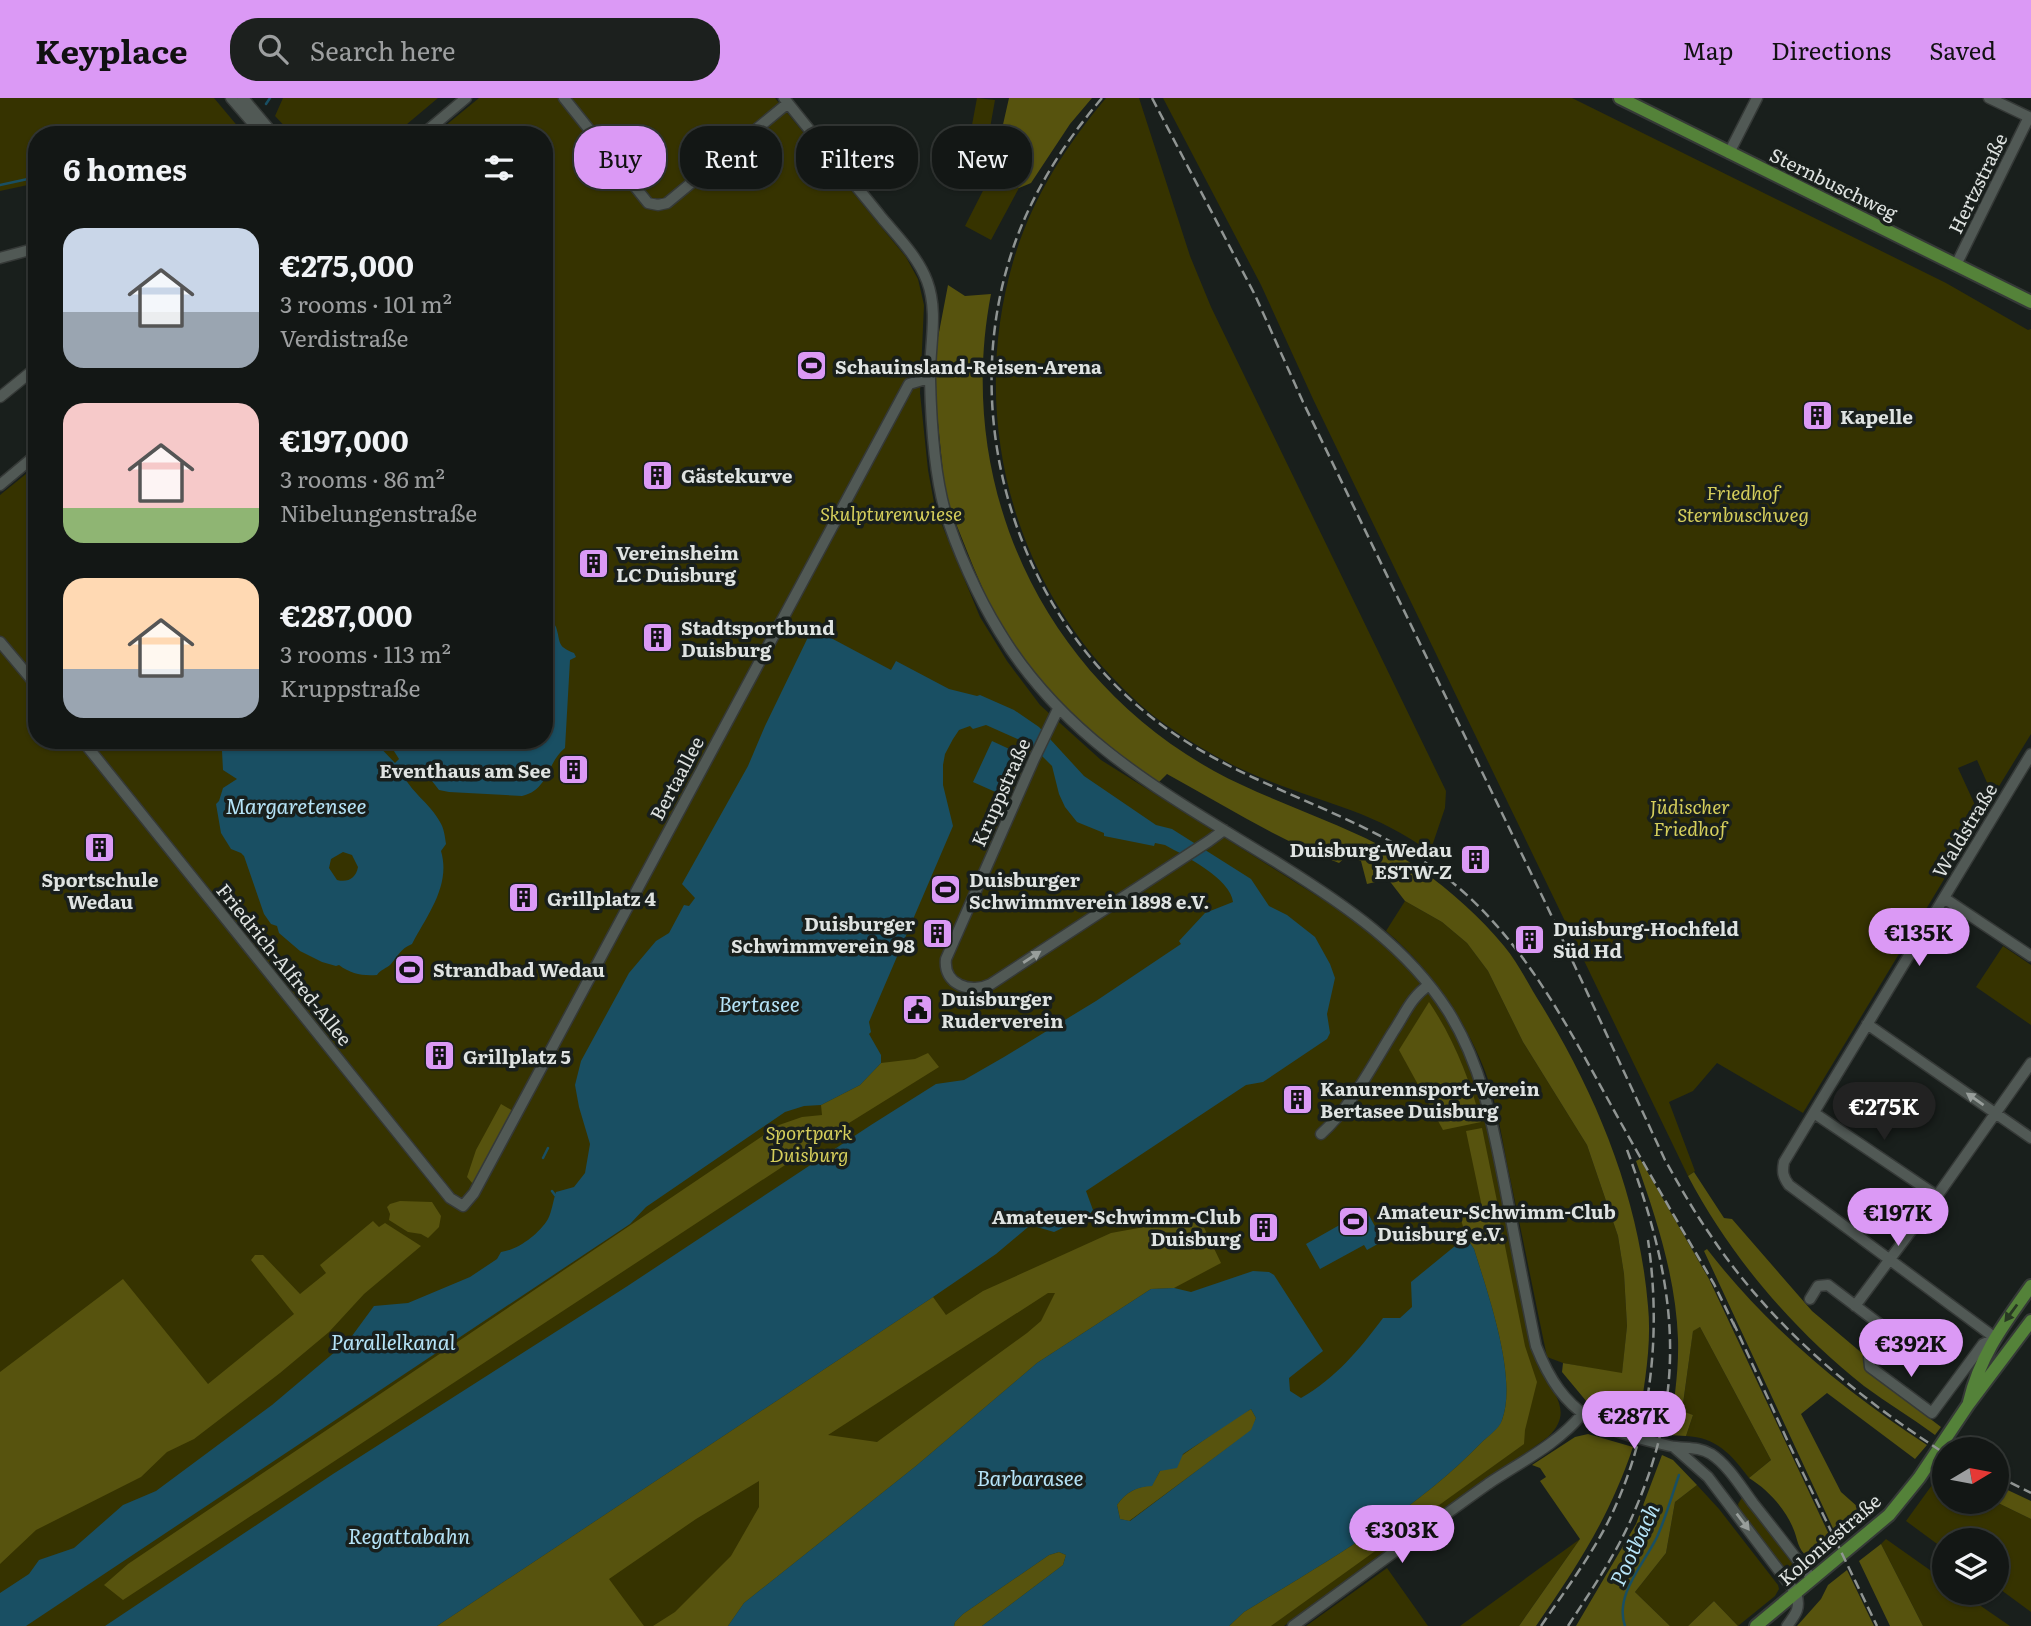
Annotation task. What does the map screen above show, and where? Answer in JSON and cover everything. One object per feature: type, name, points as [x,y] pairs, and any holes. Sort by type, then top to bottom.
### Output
[{"type":"main road","name":"Sternbuschweg","points":[[1619,98],[2031,302]]},
{"type":"main road","name":"Koloniestraße","points":[[1968,1405],[1973,1382],[1993,1339],[2031,1286]]},
{"type":"main road","name":"Koloniestraße","points":[[1756,1626],[1889,1515],[1948,1438],[1968,1405],[2031,1321]]},
{"type":"street","points":[[230,98],[254,126]]},
{"type":"street","points":[[243,98],[266,126]]},
{"type":"street","points":[[433,126],[466,98]]},
{"type":"street","points":[[564,98],[648,203],[658,205],[667,203],[786,100],[911,253],[924,275],[933,312],[929,377],[939,484],[946,513],[982,601],[1016,658],[1058,709],[1094,744],[1224,830],[1334,898],[1370,925],[1404,956],[1449,1013],[1479,1075],[1489,1107],[1536,1346],[1549,1375],[1582,1414],[1603,1427],[1672,1446],[1696,1448],[1715,1457],[1741,1486],[1812,1579]]},
{"type":"street","points":[[1729,153],[1758,98]]},
{"type":"street","points":[[1989,98],[2030,117]]},
{"type":"street","name":"Hertzstraße","points":[[1956,265],[2030,117]]},
{"type":"street","points":[[0,258],[28,250]]},
{"type":"street","points":[[0,397],[28,374]]},
{"type":"street","name":"Bertaallee","points":[[463,1206],[470,1199],[909,384],[929,377]]},
{"type":"street","points":[[0,485],[28,462]]},
{"type":"street","points":[[0,642],[28,675]]},
{"type":"street","name":"Kruppstraße","points":[[1058,709],[947,959],[945,966],[949,974],[961,986],[976,989],[991,984],[1224,830]]},
{"type":"street","name":"Friedrich-Alfred-Allee","points":[[89,749],[450,1198],[463,1206]]},
{"type":"street","name":"Waldstraße","points":[[1889,1261],[1789,1185],[1782,1170],[1784,1162],[2031,754]]},
{"type":"street","points":[[1944,898],[2031,956]]},
{"type":"street","points":[[1321,1134],[1333,1123],[1369,1071],[1413,998],[1429,985]]},
{"type":"street","points":[[1867,1024],[2031,1138]]},
{"type":"street","points":[[1810,1299],[1818,1286],[1828,1285],[1855,1306],[2031,1063]]},
{"type":"street","points":[[1814,1113],[1937,1196]]},
{"type":"street","points":[[1889,1261],[1993,1339]]},
{"type":"street","name":"Koloniestraße","points":[[1855,1306],[1886,1329],[1869,1357],[1870,1367],[1932,1413],[1983,1344],[1993,1339]]},
{"type":"street","points":[[1293,1626],[1494,1480],[1557,1438],[1582,1414]]},
{"type":"street","points":[[1672,1446],[1708,1477],[1796,1593],[1800,1603],[1798,1611],[1787,1626]]},
{"type":"green space","points":[[0,98],[214,98],[237,126],[28,126],[28,185],[0,191]]},
{"type":"green space","points":[[283,98],[438,98],[405,126],[284,126],[275,116]]},
{"type":"green space","name":"Sportpark Duisburg","points":[[479,98],[775,98],[798,126],[796,189],[850,189],[906,257],[918,279],[924,305],[920,393],[935,508],[980,617],[1007,661],[1040,705],[1101,760],[1360,923],[1427,987],[1453,1030],[1468,1062],[1484,1110],[1530,1342],[1560,1406],[1559,1421],[1548,1437],[1284,1626],[0,1626],[0,495],[28,472],[28,749],[553,749],[553,126],[445,126]]},
{"type":"green space","points":[[977,98],[995,100],[990,126],[972,125]]},
{"type":"green space","points":[[1009,98],[1092,98],[1070,124],[1032,181],[1032,126],[1003,126]]},
{"type":"green space","points":[[1106,98],[1139,98],[1190,256],[1211,307],[1446,791],[1445,808],[1430,852],[1410,838],[1370,818],[1229,763],[1153,716],[1110,675],[1075,631],[1045,584],[1023,534],[1007,481],[998,427],[996,372],[1001,317],[1013,262],[1029,217],[1063,155]]},
{"type":"green space","name":"Friedhof Sternbuschweg","points":[[1163,98],[1572,98],[1946,283],[2028,330],[2031,329],[2031,734],[1993,796],[1977,760],[1958,768],[1981,818],[1803,1113],[1717,1063],[1693,1091],[1669,1102],[1695,1171],[1688,1176],[1313,399],[1261,285]]},
{"type":"green space","points":[[984,189],[1018,189],[991,240],[965,226]]},
{"type":"green space","points":[[948,285],[965,296],[991,294],[983,366],[986,436],[1000,504],[1024,569],[1059,629],[1102,683],[1154,731],[1214,771],[1371,841],[1420,869],[1475,915],[1504,946],[1519,968],[1562,1041],[1598,1113],[1613,1150],[1636,1226],[1649,1321],[1647,1366],[1638,1426],[1605,1417],[1587,1402],[1562,1372],[1563,1363],[1622,1373],[1627,1326],[1624,1274],[1618,1236],[1587,1145],[1523,1042],[1488,971],[1467,943],[1442,922],[1405,901],[1388,879],[1367,884],[1361,861],[1347,856],[1339,863],[1316,854],[1167,774],[1158,783],[1097,740],[1042,684],[1009,640],[991,608],[973,566],[951,511],[944,483],[935,393],[936,348]]},
{"type":"green space","points":[[1405,901],[1442,922],[1467,943],[1488,971],[1523,1042],[1587,1145],[1618,1236],[1624,1274],[1627,1326],[1622,1374],[1563,1363],[1547,1357],[1498,1115],[1486,1072],[1472,1041],[1440,989],[1415,958],[1386,931]]},
{"type":"green space","points":[[2003,946],[2031,965],[2031,1025],[1976,987]]},
{"type":"green space","points":[[1429,1002],[1460,1060],[1481,1122],[1443,1130],[1399,1050]]},
{"type":"green space","points":[[928,1053],[939,1067],[849,1123],[123,1600],[104,1585],[128,1564],[779,1125],[802,1117],[822,1115],[821,1105],[860,1085],[881,1063],[915,1059]]},
{"type":"green space","points":[[501,1104],[513,1111],[473,1184],[467,1177],[476,1150]]},
{"type":"green space","points":[[1482,1128],[1498,1206],[1482,1207],[1466,1131]]},
{"type":"green space","points":[[1640,1159],[1709,1279],[1833,1543],[1808,1557],[1800,1547],[1790,1521],[1780,1506],[1769,1493],[1749,1478],[1771,1460],[1700,1327],[1693,1331],[1682,1411],[1693,1415],[1686,1436],[1669,1435],[1678,1363],[1676,1316],[1664,1248],[1636,1161]]},
{"type":"green space","points":[[1694,1172],[1724,1218],[1732,1219],[1812,1311],[1863,1354],[1866,1370],[1941,1427],[1935,1435],[1864,1386],[1812,1341],[1788,1316],[1723,1235],[1688,1176]]},
{"type":"green space","points":[[400,1201],[432,1202],[441,1216],[439,1227],[428,1238],[408,1232],[389,1220],[387,1207]]},
{"type":"green space","points":[[1498,1211],[1525,1346],[1537,1382],[1524,1444],[1271,1626],[1229,1626],[1244,1612],[1338,1555],[1398,1514],[1455,1468],[1502,1420],[1506,1402],[1506,1381],[1499,1334],[1474,1249],[1466,1237],[1460,1216]]},
{"type":"green space","points":[[1199,1217],[1221,1263],[1174,1288],[1151,1289],[1037,1363],[916,1466],[744,1603],[728,1626],[653,1626],[675,1612],[731,1556],[759,1507],[759,1481],[696,1519],[609,1579],[644,1626],[437,1626],[933,1297],[946,1315],[983,1291],[1111,1233]],"holes":[[[1048,1293],[1055,1293],[1041,1321],[1027,1333],[877,1442],[828,1435]]]},
{"type":"green space","points":[[373,1221],[379,1227],[385,1223],[421,1246],[364,1294],[329,1332],[194,1439],[167,1452],[141,1477],[36,1530],[0,1564],[0,1372],[123,1279],[208,1384],[294,1314],[251,1260],[255,1255],[263,1255],[300,1294],[326,1273],[320,1265]]},
{"type":"green space","points":[[1707,1249],[1755,1305],[1809,1356],[1866,1403],[1927,1445],[1915,1459],[1827,1393],[1801,1414],[1841,1492],[1868,1516],[1838,1539],[1704,1251]]},
{"type":"green space","points":[[1700,1327],[1771,1460],[1749,1478],[1736,1462],[1715,1444],[1686,1436],[1693,1415],[1682,1412],[1693,1330]]},
{"type":"green space","points":[[1251,1409],[1256,1418],[1252,1430],[1129,1521],[1120,1519],[1117,1505],[1128,1493],[1152,1485],[1160,1471]]},
{"type":"green space","points":[[1588,1434],[1633,1447],[1624,1473],[1591,1540],[1536,1626],[1519,1626],[1580,1539],[1540,1481],[1546,1477],[1540,1468],[1532,1465],[1575,1437]]},
{"type":"green space","points":[[1662,1455],[1673,1460],[1697,1485],[1675,1502],[1666,1553],[1635,1592],[1670,1626],[1576,1626],[1636,1524]]},
{"type":"green space","points":[[1697,1485],[1778,1585],[1775,1596],[1738,1626],[1714,1601],[1688,1626],[1670,1626],[1635,1592],[1666,1553],[1675,1502]]},
{"type":"green space","points":[[1932,1485],[1932,1514],[2009,1514],[2009,1508],[2031,1519],[2031,1612],[2009,1596],[2009,1528],[1932,1528],[1932,1540],[1906,1521]]},
{"type":"green space","points":[[2009,1491],[2031,1501],[2031,1519],[2009,1508]]},
{"type":"green space","points":[[1743,1496],[1796,1565],[1787,1572],[1739,1509],[1738,1504]]},
{"type":"green space","points":[[1580,1539],[1519,1626],[1460,1626]]},
{"type":"green space","points":[[1886,1539],[1932,1572],[1932,1605],[1979,1605],[2010,1626],[1923,1626],[1881,1544]]},
{"type":"green space","points":[[1881,1544],[1923,1626],[1890,1626],[1859,1561]]},
{"type":"green space","points":[[1059,1552],[1066,1555],[1063,1565],[982,1626],[954,1626],[963,1614],[1049,1555]]},
{"type":"green space","points":[[1387,1568],[1428,1626],[1306,1626]]},
{"type":"green space","points":[[1847,1570],[1874,1626],[1797,1626],[1821,1599],[1828,1585]]},
{"type":"green space","points":[[1714,1601],[1738,1626],[1688,1626]]},
{"type":"water","name":"Margaretensee","points":[[553,622],[562,646],[576,657],[570,660],[565,748],[538,788],[522,796],[439,790],[432,781],[422,781],[406,770],[402,772],[410,786],[436,815],[442,827],[446,844],[441,851],[443,876],[431,910],[412,944],[402,950],[391,964],[377,975],[357,974],[300,951],[279,933],[277,926],[271,924],[264,914],[244,856],[231,849],[221,833],[216,804],[223,788],[237,779],[223,770],[222,751],[382,749],[395,763],[399,759],[393,749],[553,749]],"holes":[[[343,852],[352,855],[358,867],[353,877],[341,881],[337,880],[329,868],[331,859]]]},
{"type":"water","points":[[827,624],[835,631],[831,638],[891,670],[896,661],[949,689],[980,695],[1014,710],[1039,727],[1084,776],[1156,825],[1172,829],[1251,879],[1269,906],[1287,915],[1315,937],[1330,964],[1335,978],[1327,1014],[1330,1033],[1327,1039],[1263,1082],[1246,1085],[1086,1191],[1093,1210],[1088,1216],[1054,1232],[1037,1227],[1034,1222],[996,1254],[933,1297],[437,1626],[105,1626],[333,1474],[626,1287],[936,1084],[964,1080],[1096,1001],[1181,944],[1179,941],[1205,913],[1233,902],[1230,893],[1216,877],[1165,845],[1155,843],[1154,846],[1104,836],[1104,833],[1077,822],[1059,794],[1052,766],[1031,745],[986,725],[959,730],[945,754],[943,765],[943,785],[953,826],[869,1022],[869,1034],[881,1055],[881,1063],[860,1085],[821,1105],[804,1106],[785,1112],[646,1207],[630,1224],[26,1626],[0,1626],[0,1593],[29,1574],[39,1560],[74,1548],[123,1505],[156,1491],[272,1405],[349,1340],[374,1306],[408,1303],[470,1277],[497,1259],[501,1252],[528,1240],[544,1225],[556,1192],[574,1187],[585,1173],[590,1144],[575,1085],[581,1061],[629,973],[656,941],[669,933],[684,905],[689,906],[695,898],[682,884],[748,766],[811,631]]},
{"type":"water","points":[[992,741],[1018,753],[1000,794],[973,782]]},
{"type":"water","points":[[1366,1210],[1383,1241],[1367,1250],[1364,1245],[1320,1269],[1306,1244]]},
{"type":"water","name":"Barbarasee","points":[[1466,1237],[1474,1249],[1504,1359],[1506,1402],[1501,1423],[1455,1468],[1398,1514],[1338,1555],[1244,1612],[1229,1626],[982,1626],[1063,1565],[1066,1555],[1059,1552],[1049,1555],[963,1614],[954,1626],[728,1626],[744,1603],[916,1466],[1037,1363],[1151,1289],[1174,1288],[1191,1292],[1253,1271],[1274,1275],[1323,1351],[1289,1378],[1290,1391],[1301,1398],[1325,1382],[1346,1362],[1383,1318],[1400,1318],[1412,1307],[1411,1282]],"holes":[[[1251,1409],[1256,1418],[1251,1430],[1130,1521],[1120,1519],[1117,1505],[1128,1494],[1136,1489],[1152,1486],[1160,1471],[1177,1468],[1183,1454]]]},
{"type":"waterway","points":[[266,104],[270,98]]},
{"type":"waterway","points":[[0,185],[28,179]]},
{"type":"waterway","points":[[543,1158],[548,1148]]},
{"type":"waterway","points":[[552,1191],[555,1195]]},
{"type":"waterway","name":"Pootbach","points":[[1625,1626],[1623,1614],[1627,1591],[1657,1537],[1679,1475]]},
{"type":"railway","points":[[1102,98],[1067,143],[1037,192],[1021,227],[1000,295],[992,365],[995,436],[1010,504],[1035,570],[1070,631],[1116,685],[1170,731],[1245,774],[1400,847],[1436,870],[1492,920],[1531,969],[1565,1022],[1714,1284],[1736,1329]]},
{"type":"railway","points":[[1152,98],[1255,295],[1303,402],[1546,904],[1665,1160],[1686,1197],[1733,1266],[1786,1327],[1846,1382],[1932,1445]]},
{"type":"railway","points":[[1568,1626],[1628,1526],[1653,1462],[1664,1417],[1670,1328],[1665,1284],[1656,1240],[1626,1147]]},
{"type":"railway","points":[[1541,1626],[1601,1536],[1623,1489],[1634,1455],[1643,1420],[1653,1348],[1654,1312],[1648,1240]]},
{"type":"railway","points":[[1733,1322],[1877,1626]]},
{"type":"railway","points":[[2009,1482],[2031,1493]]},
{"type":"place","name":"Schauinsland-Reisen-Arena","points":[[812,366]]},
{"type":"place","name":"Kapelle","points":[[1817,416]]},
{"type":"place","name":"Gästekurve","points":[[658,475]]},
{"type":"place","name":"Vereinsheim LC Duisburg","points":[[593,563]]},
{"type":"place","name":"Stadtsportbund Duisburg","points":[[658,638]]},
{"type":"place","name":"Eventhaus am See","points":[[574,770]]},
{"type":"place","name":"Sportschule Wedau","points":[[100,848]]},
{"type":"place","name":"Duisburg-Wedau ESTW-Z","points":[[1475,860]]},
{"type":"place","name":"Duisburger Schwimmverein 1898 e.V.","points":[[946,890]]},
{"type":"place","name":"Grillplatz 4","points":[[524,898]]},
{"type":"place","name":"Duisburger Schwimmverein 98","points":[[938,934]]},
{"type":"place","name":"Duisburg-Hochfeld Süd Hd","points":[[1530,939]]},
{"type":"place","name":"Strandbad Wedau","points":[[410,969]]},
{"type":"place","name":"Duisburger Ruderverein","points":[[918,1009]]},
{"type":"place","name":"Grillplatz 5","points":[[440,1056]]},
{"type":"place","name":"Kanurennsport-Verein Bertasee Duisburg","points":[[1297,1099]]},
{"type":"place","name":"Amateur-Schwimm-Club Duisburg e.V.","points":[[1354,1222]]},
{"type":"place","name":"Amateuer-Schwimm-Club Duisburg","points":[[1264,1227]]},
{"type":"park label","name":"Skulpturenwiese","points":[[891,513]]},
{"type":"park label","name":"Jüdischer Friedhof","points":[[1690,817]]},
{"type":"water label","name":"Bertasee","points":[[759,1002]]},
{"type":"water label","name":"Parallelkanal","points":[[393,1340]]},
{"type":"water label","name":"Regattabahn","points":[[409,1534]]}]
